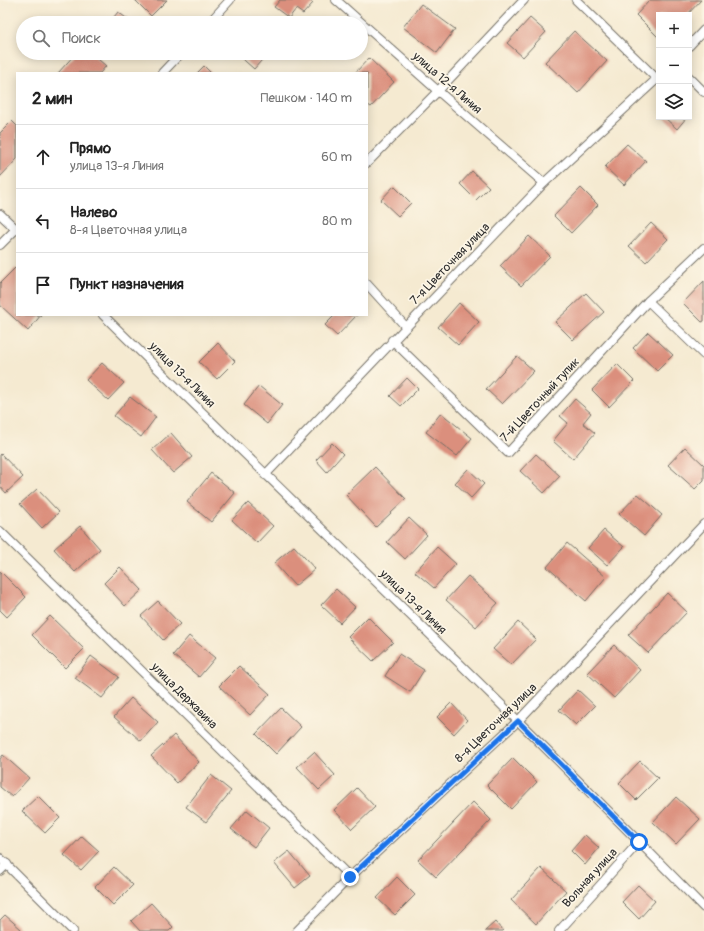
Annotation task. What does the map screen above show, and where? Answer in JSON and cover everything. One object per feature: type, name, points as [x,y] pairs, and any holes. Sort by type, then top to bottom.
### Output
[{"type":"lane","points":[[215,16],[230,0]]},
{"type":"lane","name":"улица 12-я Линия","points":[[336,0],[354,16]]},
{"type":"lane","points":[[368,162],[524,0]]},
{"type":"lane","points":[[576,0],[656,76]]},
{"type":"lane","name":"улица 12-я Линия","points":[[368,29],[544,183]]},
{"type":"lane","points":[[692,43],[704,30]]},
{"type":"lane","points":[[163,72],[174,60]]},
{"type":"lane","name":"7-я Цветочная улица","points":[[265,475],[392,340],[544,183],[656,80]]},
{"type":"lane","points":[[692,80],[704,92]]},
{"type":"lane","points":[[0,214],[16,228]]},
{"type":"lane","points":[[0,245],[16,230]]},
{"type":"lane","name":"7-й Цветочный тупик","points":[[392,340],[508,453],[648,301],[704,248]]},
{"type":"lane","points":[[368,285],[406,327]]},
{"type":"lane","points":[[648,301],[704,355]]},
{"type":"lane","name":"улица 13-я Линия","points":[[104,316],[518,721],[704,908]]},
{"type":"lane","name":"8-я Цветочная улица","points":[[297,931],[350,877],[518,721],[704,524]]},
{"type":"lane","name":"улица Державина","points":[[0,532],[350,877]]},
{"type":"lane","name":"Вольная улица","points":[[559,931],[639,842]]},
{"type":"lane","points":[[0,858],[73,931]]},
{"type":"lane","points":[[0,872],[7,864]]},
{"type":"building","points":[[135,0],[167,0],[151,16]]},
{"type":"building","points":[[280,0],[309,0],[313,3],[303,14],[296,9],[291,16],[286,16],[274,7]]},
{"type":"building","points":[[650,0],[701,0],[690,12],[656,12],[656,35],[636,15]]},
{"type":"building","points":[[421,4],[455,29],[437,53],[403,27]]},
{"type":"building","points":[[118,12],[123,16],[115,16]]},
{"type":"building","points":[[530,18],[546,32],[523,57],[507,43]]},
{"type":"building","points":[[574,31],[607,61],[578,93],[545,62]]},
{"type":"building","points":[[369,58],[394,82],[371,107],[368,105],[368,72],[356,72]]},
{"type":"building","points":[[70,60],[99,60],[106,66],[101,72],[59,72]]},
{"type":"building","points":[[244,60],[262,60],[254,69]]},
{"type":"building","points":[[204,66],[210,72],[198,72]]},
{"type":"building","points":[[667,120],[684,120],[677,129]]},
{"type":"building","points":[[12,121],[16,125],[16,160],[0,177],[0,133]]},
{"type":"building","points":[[627,144],[646,161],[624,185],[605,167]]},
{"type":"building","points":[[472,171],[489,187],[476,200],[460,184]]},
{"type":"building","points":[[394,186],[411,203],[398,216],[381,200]]},
{"type":"building","points":[[581,188],[598,205],[571,233],[554,216]]},
{"type":"building","points":[[651,223],[668,239],[646,262],[629,246]]},
{"type":"building","points":[[529,236],[550,256],[521,286],[500,266]]},
{"type":"building","points":[[15,268],[16,269],[16,316],[40,316],[28,331],[0,305],[0,283]]},
{"type":"building","points":[[704,281],[704,321],[702,322],[683,303]]},
{"type":"building","points":[[586,293],[604,312],[573,340],[555,322]]},
{"type":"building","points":[[459,303],[479,322],[458,345],[438,327]]},
{"type":"building","points":[[334,316],[356,316],[337,336],[325,325]]},
{"type":"building","points":[[648,332],[673,355],[657,371],[633,348]]},
{"type":"building","points":[[218,343],[235,361],[217,379],[199,362]]},
{"type":"building","points":[[517,356],[534,371],[502,404],[486,389]]},
{"type":"building","points":[[102,363],[124,383],[108,400],[86,380]]},
{"type":"building","points":[[617,364],[634,381],[609,407],[592,390]]},
{"type":"building","points":[[407,378],[418,389],[401,406],[390,396]]},
{"type":"building","points":[[259,386],[282,405],[267,424],[244,405]]},
{"type":"building","points":[[130,397],[156,417],[141,437],[114,416]]},
{"type":"building","points":[[575,399],[591,413],[583,423],[595,433],[573,459],[553,441],[568,423],[560,416]]},
{"type":"building","points":[[441,413],[472,438],[457,456],[426,432]]},
{"type":"building","points":[[171,433],[192,457],[173,473],[152,450]]},
{"type":"building","points":[[332,443],[343,454],[327,472],[316,460]]},
{"type":"building","points":[[685,447],[704,465],[704,480],[695,489],[668,465]]},
{"type":"building","points":[[1,454],[23,477],[6,493],[0,486]]},
{"type":"building","points":[[536,454],[560,476],[544,493],[520,471]]},
{"type":"building","points":[[375,467],[406,499],[376,527],[346,495]]},
{"type":"building","points":[[468,469],[484,484],[471,498],[455,483]]},
{"type":"building","points":[[211,473],[235,493],[211,522],[187,502]]},
{"type":"building","points":[[37,489],[59,512],[42,528],[20,504]]},
{"type":"building","points":[[638,494],[662,515],[644,536],[619,514]]},
{"type":"building","points":[[248,503],[273,526],[257,543],[232,520]]},
{"type":"building","points":[[409,518],[427,535],[405,559],[387,542]]},
{"type":"building","points":[[80,526],[100,549],[75,572],[54,549]]},
{"type":"building","points":[[604,530],[624,547],[607,565],[588,548]]},
{"type":"building","points":[[567,543],[606,577],[586,601],[547,567]]},
{"type":"building","points":[[294,546],[315,569],[295,586],[274,563]]},
{"type":"building","points":[[437,547],[456,564],[434,588],[415,572]]},
{"type":"building","points":[[120,567],[142,590],[125,606],[104,583]]},
{"type":"building","points":[[0,571],[26,597],[7,617],[0,610]]},
{"type":"building","points":[[468,576],[498,603],[476,627],[446,600]]},
{"type":"building","points":[[336,589],[355,607],[340,623],[321,605]]},
{"type":"building","points":[[667,593],[687,612],[648,653],[628,635]]},
{"type":"building","points":[[158,601],[180,624],[163,640],[141,616]]},
{"type":"building","points":[[50,616],[84,649],[65,668],[32,635]]},
{"type":"building","points":[[368,617],[393,642],[373,661],[348,637]]},
{"type":"building","points":[[518,622],[536,639],[511,665],[493,649]]},
{"type":"building","points":[[189,636],[215,658],[199,677],[173,655]]},
{"type":"building","points":[[614,645],[640,670],[614,698],[587,673]]},
{"type":"building","points":[[399,654],[424,670],[410,692],[385,676]]},
{"type":"building","points":[[91,656],[119,677],[102,698],[75,678]]},
{"type":"building","points":[[239,666],[270,694],[250,715],[219,686]]},
{"type":"building","points":[[578,690],[595,706],[576,725],[559,710]]},
{"type":"building","points":[[131,698],[158,722],[141,741],[114,717]]},
{"type":"building","points":[[451,703],[467,720],[454,734],[437,717]]},
{"type":"building","points":[[281,708],[301,727],[276,754],[256,734]]},
{"type":"building","points":[[174,735],[199,762],[177,783],[151,756]]},
{"type":"building","points":[[314,752],[335,775],[319,790],[297,767]]},
{"type":"building","points":[[3,755],[29,778],[12,797],[0,787],[0,759]]},
{"type":"building","points":[[513,758],[537,782],[511,809],[487,785]]},
{"type":"building","points":[[640,761],[658,778],[636,800],[619,783]]},
{"type":"building","points":[[211,775],[231,791],[206,822],[186,807]]},
{"type":"building","points":[[357,788],[375,807],[352,829],[334,810]]},
{"type":"building","points":[[38,796],[60,818],[45,833],[22,811]]},
{"type":"building","points":[[676,797],[700,819],[676,844],[653,822]]},
{"type":"building","points":[[473,802],[491,820],[436,877],[418,860]]},
{"type":"building","points":[[247,810],[269,828],[254,847],[231,829]]},
{"type":"building","points":[[585,835],[599,848],[585,865],[571,851]]},
{"type":"building","points":[[82,836],[99,851],[81,870],[64,855]]},
{"type":"building","points":[[289,851],[310,876],[295,888],[274,863]]},
{"type":"building","points":[[114,867],[133,885],[113,905],[95,887]]},
{"type":"building","points":[[541,868],[566,891],[536,924],[511,900]]},
{"type":"building","points":[[397,877],[415,895],[395,915],[377,898]]},
{"type":"building","points":[[638,885],[655,901],[639,919],[622,902]]},
{"type":"building","points":[[151,903],[173,927],[169,931],[140,931],[131,921]]},
{"type":"building","points":[[5,915],[21,929],[19,931],[0,931],[0,920]]},
{"type":"building","points":[[495,922],[503,931],[485,931]]},
{"type":"route","points":[[350,877],[518,721],[639,842]]}]
